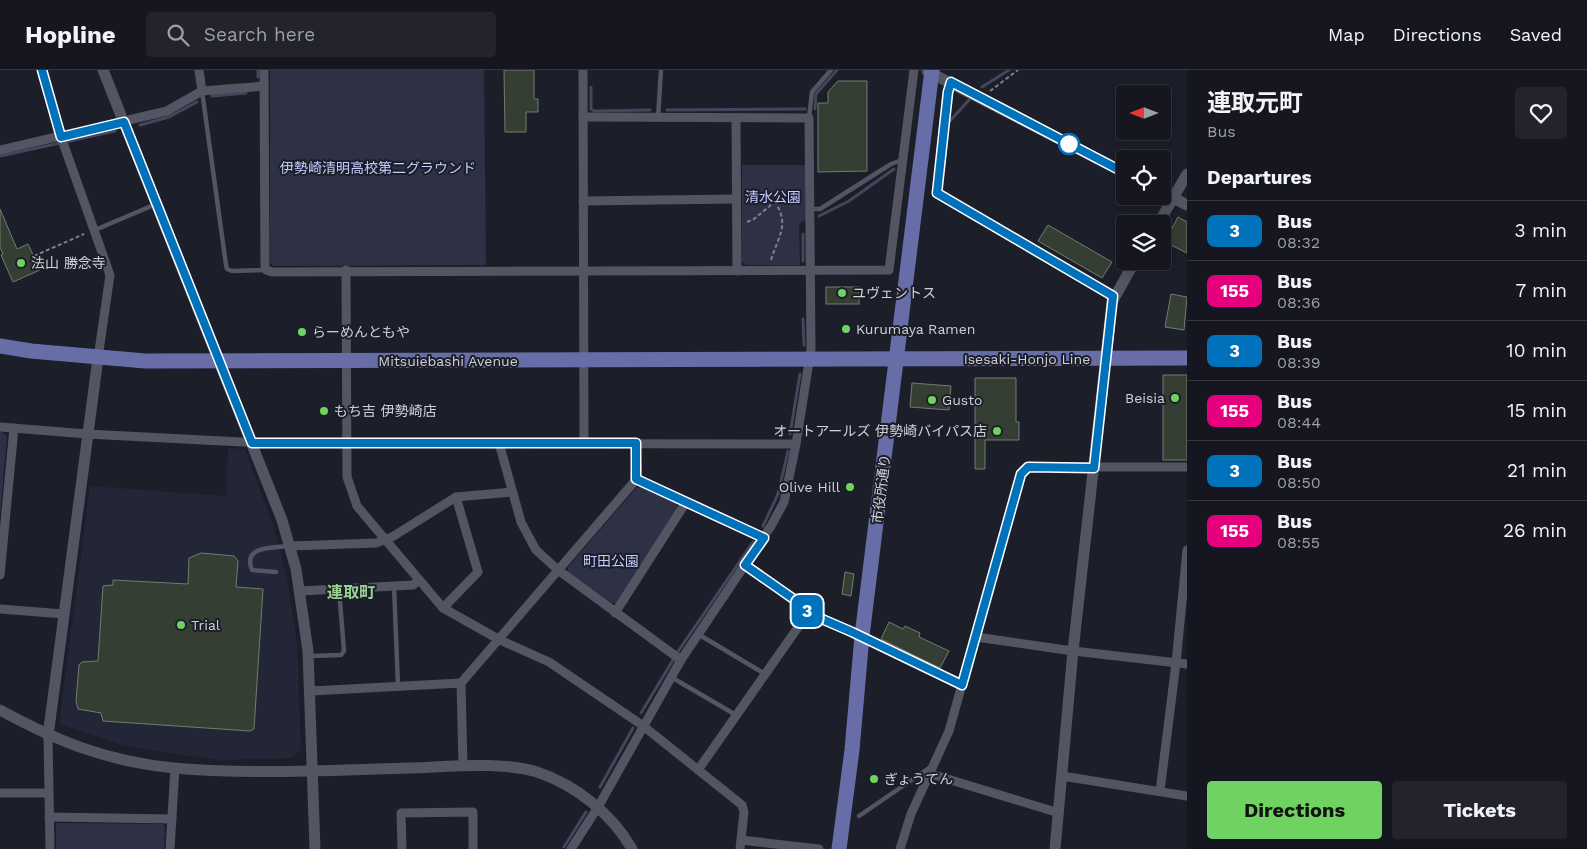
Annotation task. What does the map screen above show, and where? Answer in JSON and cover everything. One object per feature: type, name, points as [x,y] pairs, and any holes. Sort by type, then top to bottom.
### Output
[{"type":"main road","name":"市役所通り","points":[[839,849],[852,750],[862,636],[932,70]]},
{"type":"main road","name":"Mitsuiebashi Avenue","points":[[0,346],[98,358],[146,361],[896,360]]},
{"type":"main road","name":"Isesaki-Honjo Line","points":[[896,360],[1187,358]]},
{"type":"street","points":[[103,70],[220,361],[290,546],[300,591],[309,656],[315,849]]},
{"type":"street","points":[[200,70],[202,91]]},
{"type":"street","points":[[264,70],[266,270],[737,271],[889,270],[914,70]]},
{"type":"street","points":[[583,70],[584,442]]},
{"type":"street","points":[[925,70],[1116,168]]},
{"type":"street","points":[[951,82],[948,92],[937,193],[1113,296]]},
{"type":"street","points":[[0,150],[168,111],[202,91],[264,86]]},
{"type":"street","points":[[571,849],[598,806],[670,676],[764,538],[784,502],[810,360],[808,118],[583,117]]},
{"type":"street","points":[[736,118],[737,271]]},
{"type":"street","points":[[50,849],[48,736],[87,434],[110,275],[61,137]]},
{"type":"street","points":[[1164,215],[1187,174]]},
{"type":"street","points":[[1171,196],[1187,205]]},
{"type":"street","points":[[583,201],[736,199]]},
{"type":"street","points":[[346,270],[347,477],[353,497],[385,541],[443,608],[500,640],[548,662],[642,725],[744,808],[740,845],[819,849]]},
{"type":"street","points":[[1055,849],[1073,652],[1113,296],[1129,270]]},
{"type":"street","points":[[0,427],[252,443],[584,442],[796,444]]},
{"type":"street","points":[[0,575],[14,428]]},
{"type":"street","points":[[499,443],[512,492],[529,540],[540,555],[680,660]]},
{"type":"street","points":[[463,766],[461,683],[500,640],[636,479],[636,443]]},
{"type":"street","points":[[900,849],[911,814],[949,731],[1021,474],[1028,467],[1187,467]]},
{"type":"street","points":[[636,479],[764,538]]},
{"type":"street","points":[[290,546],[385,541],[456,497],[512,492]]},
{"type":"street","points":[[443,608],[478,572],[456,497]]},
{"type":"street","points":[[615,613],[686,502]]},
{"type":"street","points":[[1160,791],[1176,663],[1187,550]]},
{"type":"street","points":[[698,770],[808,613],[805,607],[745,565]]},
{"type":"street","points":[[300,591],[413,585],[419,580]]},
{"type":"street","points":[[0,609],[64,614]]},
{"type":"street","points":[[976,637],[1073,652],[1187,664]]},
{"type":"street","points":[[311,691],[461,683]]},
{"type":"street","points":[[0,710],[48,736],[120,760],[175,768],[312,771],[463,766],[511,767],[536,772],[557,780],[598,806],[632,849]]},
{"type":"street","points":[[170,849],[175,768]]},
{"type":"street","points":[[932,770],[1059,813]]},
{"type":"street","points":[[1062,776],[1187,796]]},
{"type":"street","points":[[0,793],[48,793]]},
{"type":"street","points":[[402,849],[402,813],[473,812],[473,849]]},
{"type":"street","points":[[49,817],[172,819]]},
{"type":"lane","points":[[42,70],[61,137]]},
{"type":"lane","points":[[658,118],[661,70]]},
{"type":"lane","points":[[808,118],[812,92],[832,70]]},
{"type":"lane","points":[[202,91],[227,269],[232,271],[266,270]]},
{"type":"lane","points":[[810,209],[820,209],[891,164],[902,160]]},
{"type":"lane","points":[[95,230],[157,204]]},
{"type":"lane","points":[[276,572],[252,570],[252,556],[255,551],[262,548],[290,546]]},
{"type":"lane","points":[[394,586],[398,686]]},
{"type":"lane","points":[[309,656],[340,655],[344,651],[339,588]]},
{"type":"lane","points":[[808,613],[862,636],[962,685]]},
{"type":"lane","points":[[698,634],[766,674]]},
{"type":"lane","points":[[670,676],[736,715]]},
{"type":"lane","points":[[859,816],[932,770]]},
{"type":"path","points":[[984,100],[990,91],[1018,70]]},
{"type":"path","points":[[746,222],[754,219],[774,201],[784,196],[801,192]]},
{"type":"path","points":[[771,260],[782,229],[782,214],[774,201]]},
{"type":"path","points":[[34,256],[95,230]]},
{"type":"shaded area","points":[[228,448],[245,449],[274,528],[287,578],[297,642],[301,749],[292,758],[223,760],[124,746],[59,724],[90,486],[226,496]]},
{"type":"green space","name":"伊勢崎清明高校第二グラウンド","points":[[270,70],[484,70],[486,265],[273,266],[270,262]]},
{"type":"green space","name":"清水公園","points":[[742,165],[805,165],[805,220],[799,224],[800,265],[746,265],[742,262]]},
{"type":"green space","points":[[0,431],[7,436],[0,518]]},
{"type":"green space","name":"町田公園","points":[[642,487],[677,503],[677,508],[617,603],[612,603],[568,573],[568,567],[636,488]]},
{"type":"green space","points":[[56,824],[163,824],[165,827],[164,849],[56,849]]},
{"type":"building","points":[[504,70],[534,70],[534,99],[538,99],[538,112],[526,112],[526,132],[505,132]]},
{"type":"building","points":[[838,81],[867,81],[867,171],[818,172],[818,103],[828,103],[828,92]]},
{"type":"building","name":"法山 勝念寺","points":[[0,209],[17,249],[28,244],[40,270],[13,282],[1,255],[3,254],[0,247]]},
{"type":"building","points":[[1178,217],[1187,222],[1187,253],[1171,245],[1171,230]]},
{"type":"building","points":[[1048,225],[1112,262],[1102,278],[1038,241]]},
{"type":"building","name":"ユヴェントス","points":[[826,287],[859,287],[859,304],[826,304]]},
{"type":"building","points":[[1171,294],[1187,297],[1184,330],[1165,327]]},
{"type":"building","name":"Beisia","points":[[1163,375],[1187,375],[1187,460],[1163,460]]},
{"type":"building","name":"オートアールズ 伊勢崎バイパス店","points":[[975,378],[1016,378],[1016,422],[1019,422],[1019,440],[985,440],[985,469],[975,469]]},
{"type":"building","points":[[912,383],[951,386],[949,410],[910,407]]},
{"type":"building","name":"Trial","points":[[201,553],[234,556],[238,561],[236,587],[263,589],[254,729],[250,731],[103,721],[101,713],[78,709],[76,701],[79,665],[82,662],[98,661],[103,586],[113,585],[113,580],[188,584],[189,558]]},
{"type":"building","points":[[845,572],[854,574],[851,596],[842,594]]},
{"type":"building","points":[[889,622],[903,629],[905,626],[920,633],[919,637],[949,651],[940,668],[881,639]]},
{"type":"waterway","points":[[258,70],[258,77]]},
{"type":"waterway","points":[[815,109],[816,94],[837,70]]},
{"type":"waterway","points":[[982,87],[1009,70]]},
{"type":"waterway","points":[[591,87],[591,109],[594,111],[650,110]]},
{"type":"waterway","points":[[212,96],[246,93]]},
{"type":"waterway","points":[[949,122],[969,100]]},
{"type":"waterway","points":[[140,125],[169,117],[197,102]]},
{"type":"waterway","points":[[667,110],[805,109]]},
{"type":"waterway","points":[[0,156],[115,131]]},
{"type":"waterway","points":[[819,216],[849,201],[894,169]]},
{"type":"waterway","points":[[803,234],[803,261]]},
{"type":"waterway","points":[[803,319],[804,345]]},
{"type":"waterway","points":[[790,434],[800,374]]},
{"type":"waterway","points":[[763,526],[778,494],[788,451]]},
{"type":"waterway","points":[[641,713],[679,650],[753,542]]},
{"type":"waterway","points":[[600,787],[633,728]]},
{"type":"waterway","points":[[564,847],[586,812]]},
{"type":"bus line","name":"3","points":[[42,70],[61,137],[124,122],[252,443],[636,443],[636,479],[755,532],[764,538],[745,565],[805,607],[808,613],[814,614],[962,685],[1021,474],[1028,467],[1094,468],[1113,296],[1089,284],[937,193],[936,188],[948,92],[951,82],[1116,168]]},
{"type":"place","name":"法山 勝念寺","points":[[21,263]]},
{"type":"place","name":"ユヴェントス","points":[[842,293]]},
{"type":"place","name":"Kurumaya Ramen","points":[[846,329]]},
{"type":"place","name":"らーめんともや","points":[[302,332]]},
{"type":"place","name":"Beisia","points":[[1175,398]]},
{"type":"place","name":"Gusto","points":[[932,400]]},
{"type":"place","name":"もち吉 伊勢崎店","points":[[324,411]]},
{"type":"place","name":"オートアールズ 伊勢崎バイパス店","points":[[997,431]]},
{"type":"place","name":"Olive Hill","points":[[850,487]]},
{"type":"place","name":"Trial","points":[[181,625]]},
{"type":"place","name":"ぎょうてん","points":[[874,779]]},
{"type":"district","name":"連取町","points":[[351,592]]}]
